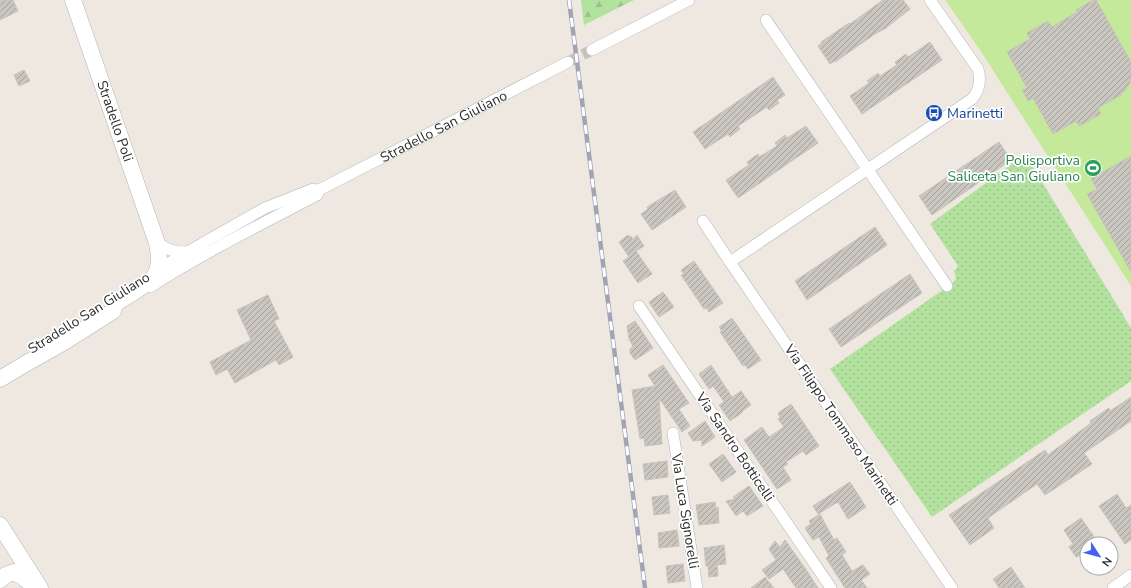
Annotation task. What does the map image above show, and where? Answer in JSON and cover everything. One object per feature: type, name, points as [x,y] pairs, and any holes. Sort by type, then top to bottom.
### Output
[{"type":"street","name":"Stradello Poli","points":[[73,0],[157,243],[159,254],[157,270]]},
{"type":"street","points":[[592,50],[689,0]]},
{"type":"street","points":[[730,262],[972,99],[977,93],[980,77],[978,69],[930,0]]},
{"type":"street","points":[[766,20],[948,286]]},
{"type":"street","name":"Stradello San Giuliano","points":[[0,379],[64,342],[168,275],[316,195],[319,190],[568,62]]},
{"type":"street","name":"Stradello San Giuliano","points":[[0,366],[62,333],[94,310],[210,238],[265,208],[313,189],[319,190]]},
{"type":"street","name":"Via Filippo Tommaso Marinetti","points":[[703,221],[952,588]]},
{"type":"street","name":"Stradello San Giuliano","points":[[210,238],[216,241],[245,226],[254,228]]},
{"type":"street","points":[[157,243],[167,249],[177,252],[188,252]]},
{"type":"street","name":"Stradello San Giuliano","points":[[113,311],[114,304],[153,278],[157,270]]},
{"type":"street","name":"Via Sandro Botticelli","points":[[638,306],[831,588]]},
{"type":"street","name":"Via Luca Signorelli","points":[[673,433],[697,588]]},
{"type":"street","points":[[0,525],[40,588]]},
{"type":"street","points":[[0,580],[6,575],[14,572],[29,581],[35,588]]},
{"type":"street","points":[[1113,588],[1131,576]]},
{"type":"green space","points":[[581,0],[634,0],[584,25]]},
{"type":"green space","name":"Polisportiva Saliceta San Giuliano","points":[[945,0],[1131,0],[1131,286],[980,50]]},
{"type":"green space","points":[[1025,154],[1131,328],[1131,381],[932,517],[830,369],[954,282],[956,278],[954,271],[958,266],[930,224]]},
{"type":"building","points":[[0,0],[13,0],[18,11],[0,20]]},
{"type":"building","points":[[883,0],[903,0],[910,9],[886,28],[830,64],[818,46],[822,43],[821,42],[849,23],[850,24]]},
{"type":"building","points":[[1093,0],[1096,0],[1131,62],[1131,81],[1121,95],[1098,108],[1101,114],[1079,126],[1076,121],[1053,134],[1033,98],[1028,101],[1022,90],[1027,88],[1007,52],[1030,39],[1027,33],[1048,21],[1052,27],[1077,12],[1076,10]]},
{"type":"building","points":[[930,42],[942,60],[862,114],[850,96],[869,83],[867,81],[878,73],[880,76],[897,65],[895,62],[906,54],[908,57]]},
{"type":"building","points":[[24,70],[30,81],[19,86],[14,75]]},
{"type":"building","points":[[773,77],[785,95],[777,100],[779,103],[769,110],[767,107],[738,126],[740,129],[730,137],[728,134],[705,149],[693,132]]},
{"type":"building","points":[[806,126],[818,143],[738,198],[726,180],[749,165],[747,162],[758,154],[759,157],[777,146],[775,143],[785,135],[787,138]]},
{"type":"building","points":[[999,142],[1011,160],[932,215],[919,196]]},
{"type":"building","points":[[1131,156],[1131,272],[1087,194],[1097,189],[1091,179]]},
{"type":"building","points":[[675,190],[686,207],[652,230],[641,214],[648,209],[647,207]]},
{"type":"building","points":[[875,227],[887,245],[807,300],[795,281]]},
{"type":"building","points":[[628,235],[633,239],[637,235],[644,246],[636,251],[652,274],[638,283],[623,261],[629,257],[619,242]]},
{"type":"building","points":[[694,261],[723,303],[709,312],[707,308],[704,309],[681,275],[684,274],[681,270]]},
{"type":"building","points":[[910,274],[922,293],[841,347],[829,329]]},
{"type":"building","points":[[663,292],[674,307],[659,317],[649,302]]},
{"type":"building","points":[[268,295],[279,319],[274,321],[293,357],[279,365],[276,360],[235,383],[227,369],[216,375],[210,362],[251,340],[237,310]]},
{"type":"building","points":[[732,318],[761,360],[748,369],[745,365],[743,366],[720,332],[722,331],[719,327]]},
{"type":"building","points":[[635,321],[653,348],[635,360],[630,353],[630,349],[633,346],[629,339],[627,326]]},
{"type":"building","points":[[663,365],[689,403],[679,409],[690,426],[682,432],[659,398],[662,444],[645,446],[644,438],[640,439],[632,390],[655,386],[648,375]]},
{"type":"building","points":[[711,365],[732,397],[741,391],[751,405],[730,421],[719,405],[724,402],[713,386],[709,389],[699,374]]},
{"type":"building","points":[[1131,397],[1131,421],[1084,453],[1092,464],[1045,495],[1037,484],[988,518],[994,528],[970,545],[949,515],[1045,450],[1048,455],[1091,423],[1090,421],[1109,408],[1110,411]]},
{"type":"building","points":[[791,404],[819,446],[806,455],[803,451],[786,462],[788,464],[783,467],[791,480],[777,489],[744,440],[762,427],[769,437],[784,427],[778,419],[780,417],[778,413]]},
{"type":"building","points":[[705,421],[715,437],[702,446],[702,440],[693,441],[688,433]]},
{"type":"building","points":[[723,454],[736,472],[722,482],[709,464]]},
{"type":"building","points":[[667,461],[668,477],[645,480],[643,464]]},
{"type":"building","points":[[850,482],[866,507],[848,519],[838,502],[818,514],[813,506]]},
{"type":"building","points":[[749,486],[763,506],[747,516],[743,511],[736,516],[726,501],[735,499],[733,497]]},
{"type":"building","points":[[1117,494],[1126,508],[1131,505],[1131,540],[1125,544],[1099,506]]},
{"type":"building","points":[[668,495],[670,513],[654,515],[652,497]]},
{"type":"building","points":[[715,502],[716,509],[718,507],[719,523],[699,525],[696,505]]},
{"type":"building","points":[[820,514],[834,540],[837,538],[846,552],[842,555],[852,571],[863,565],[870,574],[861,580],[867,588],[845,588],[826,558],[829,556],[819,537],[813,540],[805,528],[811,524],[809,521]]},
{"type":"building","points":[[1081,518],[1093,536],[1079,536],[1079,556],[1076,557],[1069,547],[1073,544],[1064,530]]},
{"type":"building","points":[[677,530],[679,546],[659,548],[658,533]]},
{"type":"building","points":[[785,540],[818,588],[796,588],[783,569],[769,579],[762,570],[776,560],[769,549],[775,541],[780,547]]},
{"type":"building","points":[[724,545],[726,564],[717,565],[718,576],[709,577],[704,548]]},
{"type":"building","points":[[683,564],[685,581],[668,583],[666,566]]},
{"type":"building","points":[[1011,567],[1025,588],[999,588],[993,579]]},
{"type":"building","points":[[765,577],[774,588],[751,588]]},
{"type":"tunnel","points":[[568,62],[592,50]]},
{"type":"railway","points":[[569,0],[645,588]]},
{"type":"place","name":"Marinetti","points":[[934,113]]},
{"type":"place","name":"Polisportiva Saliceta San Giuliano","points":[[1093,168]]}]
